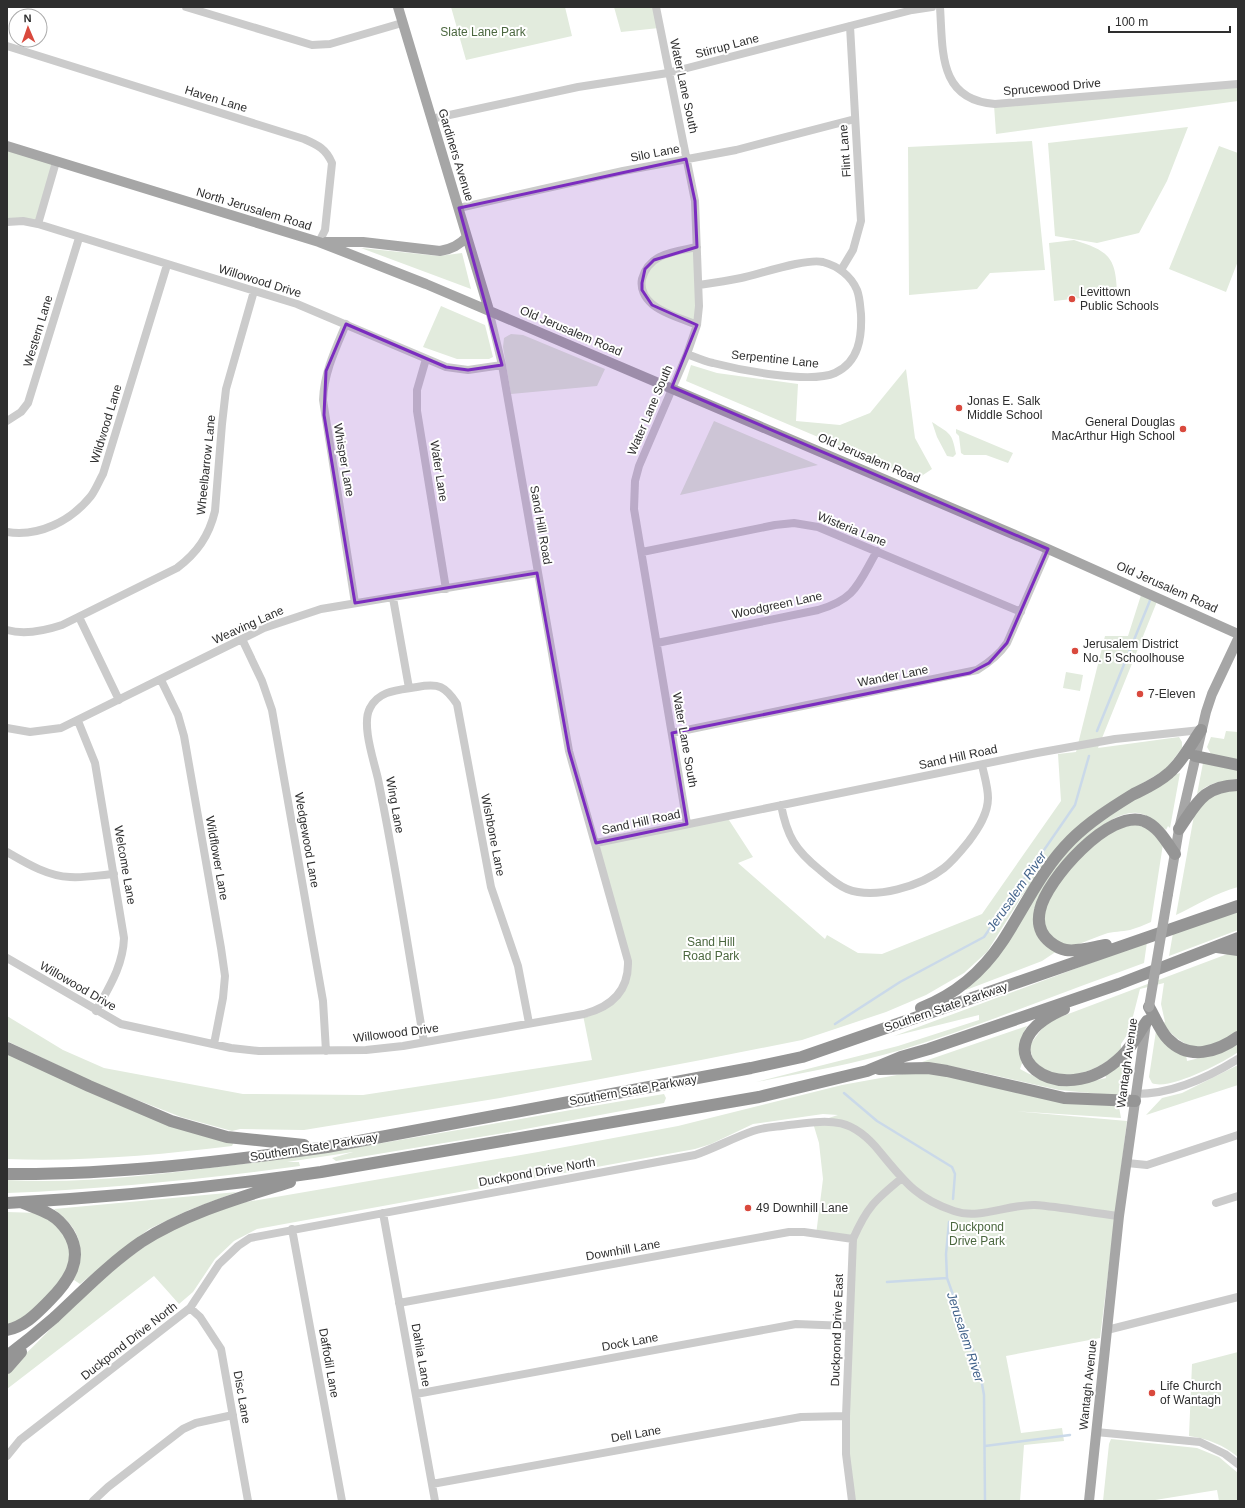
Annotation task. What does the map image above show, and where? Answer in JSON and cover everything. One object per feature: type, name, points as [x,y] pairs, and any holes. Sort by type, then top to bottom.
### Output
[{"type":"highway","points":[[802,1057],[838,1038],[942,1000],[973,976],[1002,942],[1048,866],[1071,840],[1084,828],[1110,809],[1170,773],[1201,730]]},
{"type":"highway","points":[[1195,756],[1238,765]]},
{"type":"highway","points":[[1179,829],[1201,797],[1208,792],[1226,785],[1238,785]]},
{"type":"highway","points":[[1142,938],[1067,950],[1055,946],[1045,939],[1040,930],[1038,921],[1040,909],[1050,889],[1071,862],[1097,836],[1110,826],[1122,821],[1144,821],[1155,828],[1175,854]]},
{"type":"highway","points":[[1184,924],[1238,900]]},
{"type":"highway","name":"Southern State Parkway","points":[[7,1174],[92,1173],[132,1170],[220,1161],[327,1147],[751,1068],[802,1057],[1238,906]]},
{"type":"highway","name":"Southern State Parkway","points":[[7,1203],[177,1190],[322,1172],[759,1097],[872,1069],[901,1057],[929,1050],[1119,984],[1238,938]]},
{"type":"highway","points":[[1217,947],[1238,950]]},
{"type":"highway","points":[[1119,984],[1059,1010],[1036,1025],[1024,1042],[1024,1051],[1029,1063],[1035,1070],[1049,1078],[1077,1080],[1094,1075],[1109,1067],[1123,1055],[1146,1021]]},
{"type":"highway","points":[[1149,1008],[1167,1038],[1191,1052],[1208,1052],[1219,1049],[1238,1036]]},
{"type":"highway","points":[[7,1048],[133,1106],[198,1130],[227,1138],[327,1147]]},
{"type":"highway","points":[[872,1069],[928,1068],[947,1070],[1064,1098],[1135,1098]]},
{"type":"highway","points":[[7,1356],[52,1320],[120,1258],[162,1230],[207,1210],[322,1172]]},
{"type":"highway","points":[[7,1330],[17,1328],[30,1319],[68,1280],[75,1266],[76,1252],[72,1237],[64,1226],[52,1216],[22,1202]]},
{"type":"highway","points":[[7,1368],[52,1320]]},
{"type":"main road","name":"Gardiners Avenue","points":[[398,7],[489,310]]},
{"type":"main road","name":"North Jerusalem Road","points":[[7,146],[319,242],[489,310]]},
{"type":"main road","points":[[319,242],[362,242],[440,251],[451,249],[460,244],[467,237]]},
{"type":"main road","name":"Old Jerusalem Road","points":[[489,310],[1048,549],[1238,634]]},
{"type":"main road","name":"Wantagh Avenue","points":[[1089,1501],[1119,1216],[1146,1021],[1179,829],[1201,730],[1212,694],[1238,640]]},
{"type":"street","points":[[186,7],[312,45],[330,44],[402,23]]},
{"type":"street","name":"Water Lane South","points":[[656,7],[668,73],[695,201],[699,285],[697,325],[687,354],[645,449],[635,481],[634,509],[687,824]]},
{"type":"street","name":"Stirrup Lane","points":[[431,119],[578,87],[668,73],[912,10],[932,7]]},
{"type":"street","name":"Sprucewood Drive","points":[[940,7],[946,70],[952,83],[960,92],[980,103],[995,104],[1238,84]]},
{"type":"street","name":"Flint Lane","points":[[841,270],[853,250],[861,221],[850,26]]},
{"type":"street","name":"Haven Lane","points":[[7,46],[319,145],[328,155],[332,163],[325,230],[319,242]]},
{"type":"street","name":"Silo Lane","points":[[459,208],[623,171],[736,150],[856,119]]},
{"type":"street","points":[[38,224],[56,162]]},
{"type":"street","name":"Willowood Drive","points":[[7,222],[23,221],[38,224],[79,238],[297,304],[446,367],[468,370],[502,365]]},
{"type":"street","name":"Western Lane","points":[[7,421],[21,412],[28,403],[79,238]]},
{"type":"street","points":[[697,247],[667,254],[654,260],[645,269],[642,283],[642,290],[652,305],[697,325]]},
{"type":"street","name":"Serpentine Lane","points":[[687,354],[711,363],[748,371],[822,377],[835,373],[852,359],[858,349],[861,337],[860,299],[857,289],[841,270],[823,262],[810,262],[739,279],[699,285]]},
{"type":"street","name":"Wildwood Lane","points":[[7,532],[29,532],[50,527],[80,509],[92,494],[103,474],[167,265]]},
{"type":"street","name":"Wheelbarrow Lane","points":[[7,630],[24,632],[46,630],[62,626],[177,568],[191,558],[203,542],[212,523],[215,511],[226,389],[254,291]]},
{"type":"street","name":"Sand Hill Road","points":[[489,310],[502,365],[569,751],[596,843],[1037,753],[1115,739],[1201,730]]},
{"type":"street","name":"Whisper Lane","points":[[346,324],[326,371],[323,383],[323,400],[355,603]]},
{"type":"street","name":"Wafer Lane","points":[[426,359],[417,390],[417,411],[446,589]]},
{"type":"street","name":"Wisteria Lane","points":[[642,552],[775,525],[794,523],[818,527],[1021,612]]},
{"type":"street","name":"Wander Lane","points":[[672,733],[970,673],[989,663],[1008,643],[1048,549]]},
{"type":"street","name":"Woodgreen Lane","points":[[657,643],[818,610],[835,605],[844,600],[856,588],[877,552]]},
{"type":"street","name":"Weaving Lane","points":[[7,728],[30,732],[50,731],[78,721],[242,639],[286,620],[321,609],[537,573]]},
{"type":"street","points":[[393,598],[408,688]]},
{"type":"street","points":[[80,617],[119,700]]},
{"type":"street","name":"Wedgewood Lane","points":[[242,639],[262,681],[272,710],[324,1001],[326,1051]]},
{"type":"street","name":"Wildflower Lane","points":[[161,680],[178,716],[184,736],[221,948],[224,983],[214,1044]]},
{"type":"street","name":"Wishbone Lane","points":[[408,688],[426,685],[440,686],[448,691],[457,704],[491,887],[516,960],[529,1023]]},
{"type":"street","name":"Wing Lane","points":[[408,688],[389,691],[377,698],[370,708],[367,718],[368,733],[379,784],[424,1042]]},
{"type":"street","name":"Welcome Lane","points":[[78,721],[95,763],[123,925],[124,947],[117,972],[96,1011]]},
{"type":"street","points":[[781,805],[784,823],[792,843],[808,861],[846,889],[869,894],[879,894],[895,890],[929,877],[944,868],[958,855],[976,832],[986,808],[988,798],[982,765]]},
{"type":"street","name":"Willowood Drive","points":[[7,958],[96,1011],[121,1024],[214,1044],[259,1051],[366,1050],[424,1042],[597,1010],[607,1006],[618,995],[624,986],[628,971],[628,961],[596,843]]},
{"type":"street","points":[[7,852],[33,866],[56,875],[70,877],[114,874]]},
{"type":"street","points":[[1135,1098],[1198,1079],[1222,1069],[1238,1059]]},
{"type":"street","name":"Duckpond Drive North","points":[[7,1456],[20,1440],[190,1308],[219,1264],[238,1246],[250,1238],[292,1229],[695,1156],[755,1130],[824,1120],[837,1122],[859,1130],[870,1140],[902,1178],[918,1194],[931,1203],[956,1212],[983,1213],[1005,1208],[1034,1205],[1119,1216]]},
{"type":"street","points":[[1127,1163],[1147,1165],[1238,1135]]},
{"type":"street","name":"Duckpond Drive East","points":[[852,1501],[846,1454],[846,1416],[848,1326],[853,1239],[862,1218],[874,1201],[902,1178]]},
{"type":"street","points":[[1216,1203],[1238,1196]]},
{"type":"street","name":"Dahlia Lane","points":[[383,1213],[435,1501]]},
{"type":"street","name":"Daffodil Lane","points":[[292,1229],[342,1501]]},
{"type":"street","name":"Downhill Lane","points":[[399,1303],[789,1232],[804,1232],[853,1239]]},
{"type":"street","points":[[1107,1330],[1238,1297]]},
{"type":"street","name":"Disc Lane","points":[[190,1308],[200,1317],[221,1349],[248,1501]]},
{"type":"street","name":"Dock Lane","points":[[416,1394],[796,1324],[848,1326]]},
{"type":"street","points":[[93,1501],[108,1487],[183,1429],[196,1423],[233,1415]]},
{"type":"street","name":"Dell Lane","points":[[432,1484],[801,1416],[846,1416]]},
{"type":"street","points":[[1096,1432],[1200,1442],[1225,1454],[1238,1464]]},
{"type":"highlighted area","points":[[686,159],[695,201],[697,247],[654,260],[645,269],[642,283],[642,290],[652,305],[697,325],[672,387],[1048,549],[1007,643],[989,663],[970,673],[672,733],[687,824],[596,843],[569,751],[537,573],[355,603],[324,415],[326,371],[346,324],[446,367],[468,370],[502,365],[459,208]]},
{"type":"green space","name":"Slate Lane Park","points":[[451,7],[565,7],[572,36],[466,60]]},
{"type":"green space","points":[[614,7],[655,7],[659,28],[621,32]]},
{"type":"green space","points":[[1238,85],[1238,101],[996,134],[994,105]]},
{"type":"green space","points":[[1188,127],[1167,181],[1139,233],[1097,243],[1055,236],[1048,143]]},
{"type":"green space","points":[[1032,141],[1045,270],[990,273],[977,289],[909,295],[908,147]]},
{"type":"green space","points":[[1219,146],[1238,153],[1238,261],[1226,292],[1169,269]]},
{"type":"green space","points":[[7,147],[55,163],[38,224],[7,222]]},
{"type":"green space","points":[[1074,240],[1103,252],[1108,257],[1115,272],[1117,294],[1054,301],[1049,243]]},
{"type":"green space","points":[[361,248],[439,256],[462,253],[471,289]]},
{"type":"green space","points":[[696,248],[697,323],[659,308],[643,289],[648,269],[655,260]]},
{"type":"green space","points":[[441,306],[485,325],[493,357],[489,359],[457,359],[423,347]]},
{"type":"green space","points":[[511,334],[523,335],[605,369],[597,386],[511,394],[503,347],[504,338]]},
{"type":"green space","points":[[691,365],[717,373],[798,384],[796,421],[840,425],[870,413],[906,369],[915,438],[932,469],[917,479],[686,381]]},
{"type":"green space","points":[[714,421],[818,465],[680,495]]},
{"type":"green space","points":[[932,422],[951,437],[956,454],[953,457],[947,456],[937,437]]},
{"type":"green space","points":[[956,429],[1013,453],[1008,463],[986,455],[964,455],[961,453],[959,436],[956,433]]},
{"type":"green space","name":"Sand Hill Road Park","points":[[1142,592],[1158,599],[1098,748],[1179,737],[1182,742],[1182,748],[1166,769],[1100,809],[1063,840],[1022,896],[987,952],[964,973],[926,995],[886,1012],[802,1040],[500,1098],[304,1130],[240,1129],[232,1131],[181,1117],[99,1085],[7,1041],[7,1016],[63,1050],[104,1068],[243,1094],[363,1095],[592,1060],[583,1015],[607,1007],[630,971],[598,844],[727,817],[753,857],[738,863],[825,939],[827,935],[858,953],[882,954],[982,914],[1061,801],[1058,754],[1076,752],[1105,636],[1128,636]]},
{"type":"green space","points":[[1066,672],[1083,675],[1080,691],[1063,688]]},
{"type":"green space","points":[[1226,731],[1238,732],[1238,761],[1211,754],[1207,747],[1211,737],[1224,739]]},
{"type":"green space","points":[[1203,763],[1238,769],[1238,782],[1227,781],[1216,783],[1206,787],[1197,794]]},
{"type":"green space","points":[[1177,771],[1177,774],[1180,773],[1170,828],[1168,826],[1166,830],[1142,814],[1127,813],[1115,818],[1089,836],[1057,870],[1046,887],[1034,911],[1057,951],[1042,961],[966,990],[965,987],[1069,846],[1108,814]]},
{"type":"green space","points":[[1238,788],[1238,887],[1214,896],[1176,915],[1195,810],[1218,791]]},
{"type":"green space","points":[[1121,823],[1142,823],[1163,844],[1151,922],[1130,930],[1108,933],[1079,944],[1066,945],[1059,942],[1043,927],[1047,900],[1068,870],[1098,839]]},
{"type":"green space","points":[[1238,910],[1238,930],[1169,956],[1173,933]]},
{"type":"green space","points":[[1147,942],[1144,963],[993,1019],[901,1050],[865,1060],[756,1082],[898,1046],[979,1020],[979,1015],[894,1036]]},
{"type":"green space","points":[[1230,953],[1238,953],[1238,1031],[1220,1043],[1206,1048],[1199,1048],[1178,1039],[1167,1029],[1163,1023],[1165,1022],[1161,1004],[1164,983],[1140,989],[1129,1032],[1121,1044],[1121,1049],[1103,1064],[1080,1073],[1069,1075],[1057,1074],[1046,1070],[1036,1063],[1029,1046],[1047,1022]]},
{"type":"green space","points":[[1027,1026],[1020,1044],[1022,1063],[1020,1069],[1044,1081],[1062,1085],[1071,1085],[1106,1078],[1105,1074],[1129,1055],[1123,1094],[1121,1096],[1059,1090],[971,1070],[922,1062]]},
{"type":"green space","points":[[1156,1031],[1186,1054],[1187,1061],[1216,1054],[1238,1042],[1238,1052],[1208,1069],[1182,1080],[1160,1084],[1152,1083],[1149,1077]]},
{"type":"green space","points":[[7,1054],[234,1142],[232,1146],[120,1157],[63,1160],[7,1159]]},
{"type":"green space","points":[[1238,1065],[1238,1085],[1146,1115],[1162,1098],[1182,1093]]},
{"type":"green space","name":"Duckpond Drive Park","points":[[908,1073],[946,1074],[1115,1105],[1119,1107],[1121,1118],[1012,1111],[1127,1121],[1100,1338],[1006,1356],[1021,1433],[1062,1428],[1064,1441],[1024,1445],[1020,1501],[853,1501],[848,1454],[852,1240],[816,1235],[823,1179],[819,1143],[813,1123],[838,1115],[823,1114],[753,1124],[711,1144],[695,1149],[257,1229],[234,1241],[215,1259],[193,1292],[179,1304],[154,1276],[7,1389],[7,1372],[108,1275],[144,1247],[164,1234],[185,1223],[229,1205],[538,1152],[678,1126],[842,1085]]},
{"type":"green space","points":[[664,1094],[666,1098],[664,1103],[504,1133],[336,1161],[332,1158],[353,1152],[287,1162],[299,1162],[300,1166],[227,1175],[154,1183],[7,1193],[7,1180],[62,1181],[117,1178],[281,1159],[391,1142]]},
{"type":"green space","points":[[237,1192],[189,1210],[149,1229],[80,1284],[74,1280],[79,1258],[79,1240],[71,1225],[54,1209]]},
{"type":"green space","points":[[7,1212],[39,1213],[57,1224],[65,1234],[71,1252],[65,1279],[22,1321],[7,1326]]},
{"type":"green space","points":[[1238,1352],[1238,1457],[1215,1443],[1189,1436],[1192,1364]]},
{"type":"green space","points":[[1111,1439],[1197,1448],[1219,1457],[1238,1473],[1238,1501],[1219,1501],[1217,1490],[1149,1501],[1103,1501],[1109,1444]]},
{"type":"waterway","name":"Jerusalem River","points":[[1097,731],[1151,598]]},
{"type":"waterway","name":"Jerusalem River","points":[[835,1024],[900,982],[984,937],[1075,805],[1089,756]]},
{"type":"waterway","name":"Jerusalem River","points":[[844,1093],[877,1121],[952,1167],[955,1174],[953,1199]]},
{"type":"waterway","name":"Jerusalem River","points":[[949,1222],[946,1254],[947,1278],[979,1367],[984,1395],[985,1501]]},
{"type":"waterway","points":[[887,1282],[947,1278]]},
{"type":"waterway","points":[[985,1446],[1070,1435]]},
{"type":"place","name":"Levittown Public Schools","points":[[1072,299]]},
{"type":"place","name":"Jonas E. Salk Middle School","points":[[959,408]]},
{"type":"place","name":"General Douglas MacArthur High School","points":[[1183,429]]},
{"type":"place","name":"Jerusalem District No. 5 Schoolhouse","points":[[1075,651]]},
{"type":"place","name":"7-Eleven","points":[[1140,694]]},
{"type":"place","name":"49 Downhill Lane","points":[[748,1208]]},
{"type":"place","name":"Life Church of Wantagh","points":[[1152,1393]]}]
